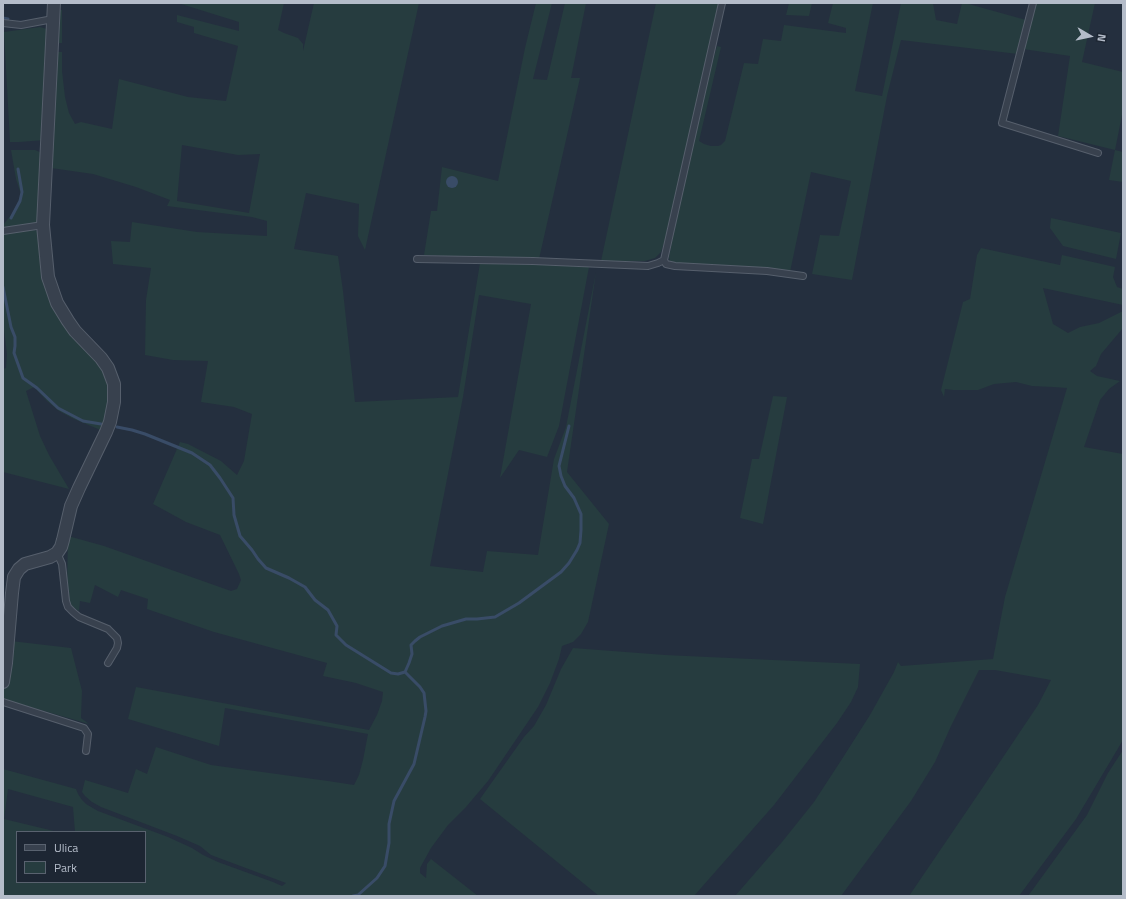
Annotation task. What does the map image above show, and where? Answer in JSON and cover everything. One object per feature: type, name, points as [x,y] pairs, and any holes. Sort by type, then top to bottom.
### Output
[{"type":"street","points":[[3,682],[14,577],[19,569],[25,564],[50,557],[57,553],[64,540],[72,506],[79,488],[113,413],[114,391],[112,376],[101,358],[75,331],[68,321],[57,303],[48,277],[43,225],[54,3]]},
{"type":"lane","points":[[417,258],[648,266],[658,264],[664,260],[722,3]]},
{"type":"lane","points":[[1033,3],[1002,123],[1098,153]]},
{"type":"lane","points":[[3,23],[21,25],[53,19]]},
{"type":"lane","points":[[3,231],[43,225]]},
{"type":"lane","points":[[664,260],[666,264],[675,266],[767,271],[802,276]]},
{"type":"lane","points":[[57,553],[62,564],[68,607],[79,617],[108,629],[117,638],[117,648],[108,663]]},
{"type":"lane","points":[[3,702],[84,728],[88,734],[86,751]]},
{"type":"green space","points":[[178,3],[284,3],[278,30],[298,38],[303,44],[303,51],[314,3],[419,3],[365,250],[358,236],[359,204],[306,193],[294,249],[338,256],[355,402],[458,397],[480,263],[589,267],[559,426],[547,457],[519,450],[500,478],[531,304],[479,295],[463,397],[430,566],[483,572],[487,551],[538,555],[554,459],[566,427],[596,272],[567,472],[609,524],[588,622],[581,634],[573,642],[562,646],[550,683],[538,707],[488,781],[466,807],[448,825],[431,848],[420,868],[420,873],[426,878],[427,864],[431,859],[478,896],[3,896],[3,769],[76,789],[86,804],[98,811],[168,837],[218,862],[282,886],[286,883],[211,855],[200,846],[101,807],[92,802],[82,792],[85,780],[128,793],[136,769],[147,774],[156,747],[211,765],[354,785],[359,775],[368,734],[225,708],[219,746],[128,719],[136,687],[369,730],[382,701],[383,692],[356,683],[323,676],[327,663],[214,632],[147,609],[148,599],[121,590],[118,597],[95,585],[90,603],[80,601],[79,611],[71,606],[69,600],[67,589],[68,536],[104,546],[231,591],[237,589],[241,580],[220,535],[186,522],[153,504],[180,442],[188,444],[221,461],[237,475],[244,461],[252,414],[234,407],[201,402],[208,361],[173,360],[145,355],[146,300],[151,268],[113,264],[111,241],[130,242],[132,222],[197,232],[267,236],[267,221],[252,217],[167,206],[170,200],[136,187],[93,174],[51,168],[56,52],[62,52],[62,71],[65,97],[69,113],[75,124],[81,122],[112,129],[119,79],[188,97],[226,101],[238,46],[194,33],[194,27],[177,22],[177,15],[239,31],[239,22]],"holes":[[[182,145],[238,155],[260,154],[249,213],[177,201]]]},
{"type":"green space","points":[[536,3],[552,3],[533,79],[547,80],[565,3],[586,3],[571,78],[580,78],[539,259],[424,255],[431,211],[437,211],[442,167],[498,181],[525,48]]},
{"type":"green space","points":[[656,3],[719,3],[661,252],[655,258],[645,261],[601,261]]},
{"type":"green space","points":[[789,3],[812,3],[809,16],[786,15]]},
{"type":"green space","points":[[833,3],[873,3],[855,91],[882,96],[901,3],[933,3],[936,20],[957,24],[962,3],[1026,20],[1018,54],[901,40],[887,96],[852,280],[812,274],[820,235],[839,236],[851,181],[811,172],[790,272],[675,264],[670,261],[669,257],[690,148],[717,46],[721,47],[699,141],[711,146],[721,145],[725,141],[744,63],[758,64],[763,39],[781,41],[784,25],[846,33],[846,28],[828,23]]},
{"type":"green space","points":[[1035,3],[1095,3],[1082,62],[1123,72],[1123,110],[1115,150],[1058,136],[1070,56],[1023,49]]},
{"type":"green space","points":[[57,10],[62,10],[62,43],[57,43]]},
{"type":"green space","points":[[40,27],[47,29],[45,140],[10,142],[4,32]]},
{"type":"green space","points":[[11,150],[35,150],[42,153],[38,221],[28,225],[3,229],[3,225],[15,210],[21,194],[16,179]]},
{"type":"green space","points":[[1115,150],[1123,152],[1123,182],[1109,180]]},
{"type":"green space","points":[[1051,218],[1121,233],[1116,259],[1063,246],[1050,228]]},
{"type":"green space","points":[[38,231],[45,275],[103,365],[112,388],[103,431],[59,411],[34,387],[26,391],[40,436],[49,455],[69,489],[3,472],[3,369],[6,368],[7,354],[3,322],[3,234],[9,232]]},
{"type":"green space","points":[[981,248],[1060,265],[1062,255],[1115,267],[1113,277],[1117,287],[1123,289],[1123,305],[1043,288],[1053,324],[1068,333],[1080,327],[1099,323],[1123,311],[1123,328],[1101,354],[1096,366],[1090,371],[1097,376],[1120,381],[1109,389],[1100,400],[1084,447],[1123,454],[1123,740],[1076,819],[1019,896],[909,896],[1038,705],[1051,680],[995,670],[979,670],[935,762],[911,801],[841,896],[735,896],[782,842],[814,802],[870,715],[898,662],[901,666],[993,659],[1005,597],[1067,388],[1032,386],[1016,382],[994,384],[978,390],[945,389],[944,397],[941,390],[963,302],[970,299],[977,255]]},
{"type":"green space","points":[[773,396],[787,397],[763,524],[740,518],[752,459],[759,459]]},
{"type":"green space","points":[[11,641],[71,648],[82,691],[81,718],[89,724],[3,699]]},
{"type":"green space","points":[[573,648],[665,655],[860,664],[858,687],[851,702],[837,723],[774,805],[694,896],[599,896],[480,799],[524,737],[534,726],[546,705],[561,669]]},
{"type":"green space","points":[[1123,750],[1123,896],[1028,896],[1087,815],[1108,773]]},
{"type":"water","points":[[450,176],[454,176],[458,182],[454,188],[450,188],[446,184],[446,180]]},
{"type":"waterway","points":[[3,18],[8,19]]},
{"type":"waterway","points":[[11,218],[20,201],[22,192],[18,169]]},
{"type":"waterway","points":[[3,287],[11,327],[15,337],[14,353],[23,378],[37,388],[58,408],[83,421],[101,424]]},
{"type":"waterway","points":[[353,896],[358,895],[377,878],[385,866],[389,843],[389,824],[394,801],[414,764],[425,717],[426,711],[424,693],[405,672],[412,654],[411,645],[420,637],[442,626],[466,619],[495,617],[519,603],[561,572],[577,550],[580,543],[581,514],[574,498],[565,486],[559,466],[569,426]]},
{"type":"waterway","points":[[117,427],[145,434],[192,453],[210,465],[233,498],[234,515],[240,536],[266,568],[305,587],[315,600],[328,610],[337,626],[336,635],[346,645],[391,673],[398,674],[405,672]]}]
